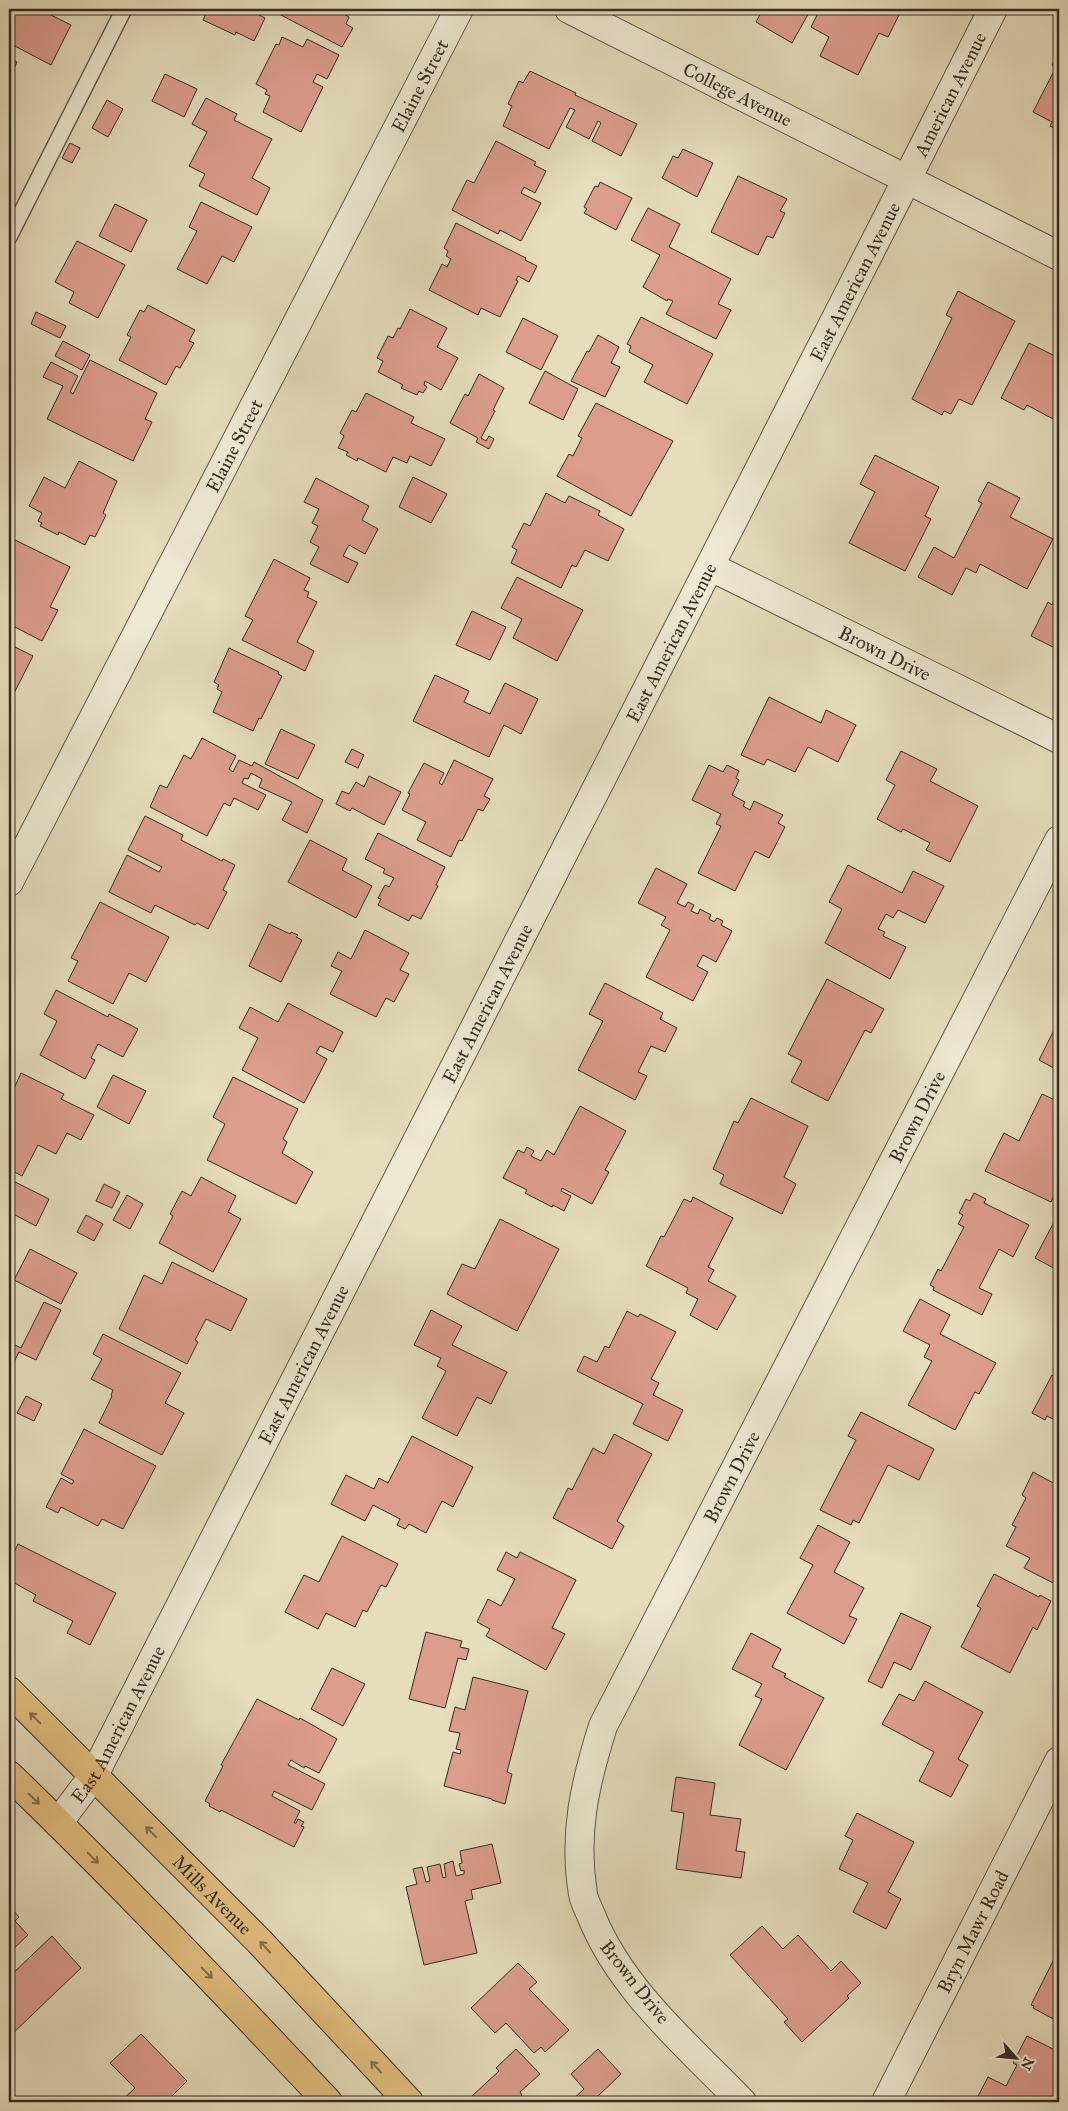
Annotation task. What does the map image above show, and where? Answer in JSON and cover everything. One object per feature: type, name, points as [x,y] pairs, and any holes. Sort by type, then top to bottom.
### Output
[{"type":"main road","name":"Mills Avenue","points":[[9,1691],[259,1941],[409,2102]]},
{"type":"main road","points":[[9,1775],[228,1995],[328,2102]]},
{"type":"street","name":"Elaine Street","points":[[9,882],[459,9]]},
{"type":"street","name":"College Avenue","points":[[569,9],[1059,256]]},
{"type":"street","name":"American Avenue","points":[[907,179],[993,9]]},
{"type":"street","name":"East American Avenue","points":[[58,1823],[94,1775],[907,179]]},
{"type":"street","name":"Brown Drive","points":[[711,567],[1059,739]]},
{"type":"street","name":"Brown Drive","points":[[742,2102],[660,2018],[628,1979],[600,1939],[583,1896],[579,1850],[581,1810],[590,1769],[603,1726],[1059,840]]},
{"type":"street","name":"Bryn Mawr Road","points":[[886,2102],[1059,1761]]},
{"type":"lane","points":[[9,237],[124,9]]},
{"type":"building","points":[[9,9],[39,9],[71,25],[51,65],[9,43]]},
{"type":"building","points":[[208,9],[248,9],[265,18],[254,41],[236,32],[235,35],[203,20]]},
{"type":"building","points":[[282,9],[346,9],[344,14],[349,17],[346,24],[353,28],[342,47],[279,14]]},
{"type":"building","points":[[763,9],[811,9],[792,43],[756,22]]},
{"type":"building","points":[[820,9],[902,9],[888,37],[879,33],[858,75],[820,56],[829,37],[811,27]]},
{"type":"building","points":[[282,37],[303,47],[307,39],[339,55],[327,79],[317,74],[313,82],[323,87],[301,132],[263,112],[270,96],[265,94],[267,90],[256,84],[276,44],[279,45]]},
{"type":"building","points":[[1059,52],[1059,131],[1050,126],[1052,122],[1033,112],[1056,67],[1052,65]]},
{"type":"building","points":[[9,58],[17,62],[9,80]]},
{"type":"building","points":[[530,71],[576,93],[575,95],[637,124],[621,156],[592,141],[601,123],[598,121],[589,139],[566,127],[575,110],[570,108],[549,149],[503,126],[512,106],[508,104],[519,81],[523,83]]},
{"type":"building","points":[[165,74],[197,89],[184,117],[152,101]]},
{"type":"building","points":[[206,98],[237,114],[234,120],[272,139],[252,178],[270,188],[257,215],[199,186],[205,174],[189,166],[207,132],[192,124]]},
{"type":"building","points":[[107,100],[123,109],[108,137],[92,128]]},
{"type":"building","points":[[496,141],[536,162],[534,165],[546,171],[535,193],[524,187],[521,193],[541,203],[521,241],[500,230],[498,234],[452,210],[467,180],[474,183]]},
{"type":"building","points":[[70,143],[80,148],[72,163],[62,158]]},
{"type":"building","points":[[683,149],[713,163],[697,197],[662,178],[673,156],[678,158]]},
{"type":"building","points":[[738,176],[787,199],[780,211],[785,213],[773,238],[767,236],[758,255],[711,232]]},
{"type":"building","points":[[600,182],[632,198],[616,230],[584,213],[587,209],[584,207],[595,186],[598,187]]},
{"type":"building","points":[[201,202],[252,227],[234,262],[222,256],[207,284],[177,269],[197,231],[189,227]]},
{"type":"building","points":[[115,204],[147,220],[131,252],[99,236]]},
{"type":"building","points":[[648,208],[680,224],[669,247],[731,279],[718,304],[731,310],[716,339],[666,314],[673,301],[668,299],[667,301],[643,287],[660,255],[631,240]]},
{"type":"building","points":[[456,223],[526,258],[525,260],[537,266],[529,282],[518,276],[516,280],[518,281],[500,317],[481,308],[478,315],[429,290],[442,264],[447,267],[451,259],[446,256],[448,251],[444,248]]},
{"type":"building","points":[[77,241],[125,265],[98,318],[69,303],[74,292],[55,282]]},
{"type":"building","points":[[958,291],[1015,321],[972,405],[959,399],[951,414],[944,411],[942,415],[912,399],[952,318],[946,315]]},
{"type":"building","points":[[148,305],[195,330],[189,341],[194,343],[180,368],[176,366],[166,385],[119,360],[131,337],[127,335],[140,310],[144,312]]},
{"type":"building","points":[[410,309],[447,328],[437,347],[458,358],[441,390],[425,381],[424,385],[427,387],[423,393],[419,391],[417,395],[401,388],[403,385],[378,372],[383,361],[377,358],[388,336],[393,338]]},
{"type":"building","points":[[36,312],[66,326],[60,338],[31,324]]},
{"type":"building","points":[[641,317],[713,354],[687,404],[644,382],[653,365],[629,352],[631,346],[627,344]]},
{"type":"building","points":[[523,318],[558,336],[541,370],[506,352]]},
{"type":"building","points":[[598,335],[619,347],[611,363],[620,367],[605,397],[571,381]]},
{"type":"building","points":[[63,341],[90,355],[82,370],[55,356]]},
{"type":"building","points":[[1029,343],[1059,358],[1059,417],[1057,416],[1055,420],[1027,405],[1024,410],[1001,398]]},
{"type":"building","points":[[90,360],[157,393],[145,419],[152,422],[133,461],[47,419],[63,386],[43,377],[51,362],[78,376],[70,392],[73,394]]},
{"type":"building","points":[[545,371],[578,389],[563,420],[529,403]]},
{"type":"building","points":[[479,374],[504,388],[481,438],[486,441],[489,436],[494,439],[489,449],[476,442],[478,438],[450,423],[465,394],[468,396]]},
{"type":"building","points":[[366,393],[414,417],[411,423],[445,439],[431,466],[410,456],[407,463],[393,457],[386,472],[358,458],[357,461],[346,455],[348,452],[338,448],[344,436],[340,433],[352,410],[356,412]]},
{"type":"building","points":[[596,403],[673,441],[631,516],[557,476],[569,454],[573,456],[582,438],[578,436]]},
{"type":"building","points":[[875,455],[939,487],[925,516],[931,519],[905,571],[849,543],[875,492],[860,484]]},
{"type":"building","points":[[79,461],[117,481],[103,513],[106,515],[95,537],[90,535],[85,545],[59,532],[58,535],[40,526],[42,523],[38,521],[42,513],[29,506],[44,477],[65,488]]},
{"type":"building","points":[[413,477],[447,494],[431,523],[399,507]]},
{"type":"building","points":[[316,478],[369,506],[362,520],[378,529],[365,554],[349,545],[343,556],[358,563],[348,583],[310,564],[319,547],[310,542],[318,526],[312,523],[319,509],[304,502]]},
{"type":"building","points":[[988,482],[1020,498],[1010,517],[1053,539],[1027,589],[980,564],[976,573],[966,568],[952,595],[918,577],[934,547],[954,558],[982,503],[978,501]]},
{"type":"building","points":[[546,493],[565,503],[569,496],[600,511],[598,515],[624,529],[608,561],[585,550],[576,567],[572,565],[561,588],[511,563],[517,550],[512,547],[524,523],[530,526]]},
{"type":"building","points":[[9,537],[70,567],[50,607],[58,610],[42,641],[9,624],[14,613],[9,610]]},
{"type":"building","points":[[274,559],[310,578],[304,590],[309,592],[307,597],[317,602],[297,642],[314,651],[305,671],[242,640],[253,620],[245,616]]},
{"type":"building","points":[[517,577],[583,610],[557,661],[513,638],[522,619],[501,608]]},
{"type":"building","points":[[1059,591],[1059,650],[1031,636],[1048,602],[1052,605]]},
{"type":"building","points":[[472,611],[506,627],[490,660],[456,645]]},
{"type":"building","points":[[9,644],[33,656],[11,699],[9,698]]},
{"type":"building","points":[[229,648],[279,672],[278,674],[282,676],[253,731],[213,712],[222,692],[217,689],[219,685],[214,682]]},
{"type":"building","points":[[435,675],[469,691],[464,702],[490,714],[505,683],[538,699],[521,734],[504,725],[489,757],[413,721]]},
{"type":"building","points":[[769,697],[821,723],[826,710],[856,725],[838,762],[808,747],[795,772],[767,759],[764,765],[741,755]]},
{"type":"building","points":[[281,729],[315,745],[298,779],[265,764]]},
{"type":"building","points":[[202,738],[236,756],[229,769],[233,772],[239,760],[252,766],[254,762],[323,800],[307,833],[282,820],[292,802],[259,787],[262,779],[251,773],[248,779],[244,778],[242,783],[266,795],[258,810],[234,798],[230,806],[224,803],[207,836],[150,807],[160,785],[167,788],[184,755],[191,759]]},
{"type":"building","points":[[352,749],[364,755],[358,768],[345,762]]},
{"type":"building","points":[[901,751],[937,769],[930,781],[978,806],[950,862],[926,850],[930,843],[903,829],[901,832],[877,819],[895,785],[886,780]]},
{"type":"building","points":[[454,760],[493,779],[484,796],[490,799],[483,811],[478,809],[462,841],[459,840],[451,857],[417,840],[426,822],[402,810],[410,794],[408,793],[424,763],[444,773],[439,783],[442,785]]},
{"type":"building","points":[[709,765],[723,772],[727,765],[739,771],[736,778],[739,780],[732,795],[745,802],[743,806],[750,810],[754,801],[783,815],[778,823],[785,827],[769,858],[755,851],[735,891],[698,873],[721,826],[716,824],[721,814],[692,800]]},
{"type":"building","points":[[369,776],[401,792],[384,825],[352,808],[350,811],[336,804],[342,791],[349,794],[356,782],[364,787]]},
{"type":"building","points":[[145,816],[183,835],[181,840],[222,861],[223,859],[235,865],[223,890],[227,892],[208,929],[197,923],[195,925],[155,905],[151,913],[109,892],[127,855],[159,872],[162,867],[128,850]]},
{"type":"building","points":[[378,833],[445,867],[436,885],[438,886],[421,919],[412,915],[409,921],[378,905],[381,899],[378,898],[385,885],[389,887],[394,878],[383,873],[385,869],[365,859]]},
{"type":"building","points":[[310,840],[347,859],[342,870],[372,886],[356,918],[288,882]]},
{"type":"building","points":[[848,865],[902,893],[913,871],[944,886],[925,923],[898,910],[893,918],[886,914],[878,929],[885,932],[883,936],[906,947],[890,979],[825,943],[842,909],[829,902]]},
{"type":"building","points":[[656,868],[687,884],[677,903],[685,907],[688,902],[694,905],[691,911],[698,914],[700,909],[711,915],[709,919],[714,922],[717,918],[723,921],[721,925],[732,931],[716,962],[703,955],[697,966],[708,972],[693,1001],[646,977],[670,930],[661,925],[666,917],[638,903]]},
{"type":"building","points":[[100,902],[169,937],[146,982],[129,973],[113,1004],[68,981],[78,961],[71,958]]},
{"type":"building","points":[[269,924],[290,934],[291,932],[298,935],[296,937],[302,940],[281,982],[249,966]]},
{"type":"building","points":[[365,930],[409,953],[400,970],[409,974],[394,1002],[386,998],[376,1017],[330,994],[342,971],[331,966],[338,952],[351,959]]},
{"type":"building","points":[[827,979],[884,1009],[871,1033],[865,1030],[828,1101],[791,1082],[802,1061],[788,1054]]},
{"type":"building","points":[[605,983],[663,1013],[660,1019],[677,1028],[665,1052],[651,1046],[638,1072],[647,1076],[635,1100],[578,1070],[603,1021],[589,1014]]},
{"type":"building","points":[[56,990],[108,1017],[109,1014],[138,1029],[123,1057],[98,1044],[91,1058],[95,1060],[85,1079],[40,1055],[57,1021],[44,1014]]},
{"type":"building","points":[[288,1003],[343,1032],[333,1052],[320,1046],[316,1053],[327,1059],[304,1103],[242,1070],[258,1038],[239,1028],[250,1007],[278,1022]]},
{"type":"building","points":[[1054,1030],[1059,1033],[1059,1071],[1039,1060]]},
{"type":"building","points":[[21,1073],[64,1094],[61,1099],[94,1115],[81,1140],[67,1133],[56,1154],[38,1145],[22,1176],[9,1169],[9,1099]]},
{"type":"building","points":[[113,1075],[146,1091],[129,1124],[97,1107]]},
{"type":"building","points":[[233,1077],[298,1109],[283,1139],[287,1142],[282,1153],[313,1172],[296,1204],[207,1160],[225,1124],[213,1117]]},
{"type":"building","points":[[1042,1094],[1059,1102],[1059,1185],[1051,1202],[985,1171],[1004,1133],[1019,1141]]},
{"type":"building","points":[[751,1098],[808,1126],[784,1177],[796,1184],[782,1214],[720,1184],[724,1175],[713,1169],[734,1121],[738,1123]]},
{"type":"building","points":[[580,1106],[626,1131],[605,1170],[609,1172],[592,1204],[562,1188],[561,1191],[571,1196],[564,1211],[525,1193],[527,1190],[503,1178],[518,1150],[524,1153],[527,1147],[534,1151],[531,1156],[541,1161],[547,1150],[554,1155]]},
{"type":"building","points":[[201,1177],[236,1196],[228,1212],[241,1219],[213,1272],[159,1243],[173,1216],[170,1214],[182,1191],[191,1196]]},
{"type":"building","points":[[9,1179],[49,1199],[36,1226],[15,1215],[9,1227]]},
{"type":"building","points":[[104,1184],[120,1192],[112,1208],[96,1201]]},
{"type":"building","points":[[974,1193],[986,1199],[984,1203],[1029,1225],[1013,1257],[999,1249],[979,1288],[992,1294],[982,1315],[933,1290],[934,1287],[930,1285],[938,1269],[941,1271],[964,1227],[958,1224],[963,1215],[959,1213],[966,1199],[970,1201]]},
{"type":"building","points":[[127,1195],[143,1204],[130,1229],[113,1220]]},
{"type":"building","points":[[693,1197],[733,1218],[708,1267],[714,1270],[708,1281],[736,1296],[717,1330],[690,1315],[698,1299],[686,1293],[688,1288],[646,1266],[661,1236],[664,1237],[684,1199],[691,1202]]},
{"type":"building","points":[[86,1215],[103,1224],[94,1241],[77,1232]]},
{"type":"building","points":[[500,1219],[559,1249],[517,1331],[447,1294],[462,1264],[475,1269]]},
{"type":"building","points":[[1054,1222],[1059,1224],[1059,1271],[1035,1258]]},
{"type":"building","points":[[30,1249],[77,1273],[61,1304],[14,1280]]},
{"type":"building","points":[[172,1262],[247,1299],[231,1331],[206,1319],[195,1340],[198,1342],[187,1364],[119,1329],[144,1275],[162,1284]]},
{"type":"building","points":[[920,1299],[950,1315],[940,1334],[996,1363],[979,1394],[975,1392],[955,1430],[908,1405],[932,1361],[924,1357],[930,1345],[903,1331]]},
{"type":"building","points":[[44,1302],[61,1310],[36,1360],[19,1352],[9,1372],[9,1342],[21,1348]]},
{"type":"building","points":[[431,1310],[462,1326],[452,1345],[507,1372],[491,1404],[477,1397],[457,1436],[422,1418],[446,1371],[437,1366],[441,1358],[414,1345]]},
{"type":"building","points":[[627,1311],[638,1317],[640,1314],[676,1332],[651,1379],[659,1383],[653,1395],[683,1410],[668,1441],[633,1424],[643,1404],[577,1371],[584,1356],[597,1362],[605,1346],[609,1348]]},
{"type":"building","points":[[103,1334],[181,1373],[165,1403],[184,1413],[162,1455],[99,1423],[113,1390],[91,1379],[102,1359],[93,1354]]},
{"type":"building","points":[[1052,1375],[1059,1379],[1059,1422],[1047,1416],[1045,1420],[1032,1413]]},
{"type":"building","points":[[26,1396],[42,1404],[34,1421],[17,1413]]},
{"type":"building","points":[[861,1412],[934,1449],[919,1480],[888,1465],[859,1523],[853,1520],[851,1525],[820,1510],[856,1440],[848,1436]]},
{"type":"building","points":[[84,1429],[156,1466],[123,1529],[102,1519],[98,1526],[61,1507],[58,1513],[46,1507],[61,1478],[72,1484],[74,1481],[61,1474]]},
{"type":"building","points":[[614,1434],[652,1454],[617,1521],[624,1526],[612,1549],[553,1518],[568,1488],[572,1490],[593,1448],[604,1454]]},
{"type":"building","points":[[412,1436],[473,1467],[453,1507],[442,1501],[426,1533],[409,1524],[405,1529],[397,1525],[400,1519],[373,1505],[365,1521],[331,1504],[346,1475],[374,1489],[379,1478],[388,1483]]},
{"type":"building","points":[[1033,1472],[1059,1486],[1059,1586],[1024,1568],[1030,1558],[1006,1546],[1016,1527],[1012,1525],[1026,1498],[1022,1495]]},
{"type":"building","points":[[818,1525],[850,1542],[834,1572],[864,1588],[849,1616],[857,1619],[844,1644],[787,1613],[813,1565],[800,1558]]},
{"type":"building","points":[[342,1536],[398,1564],[386,1587],[381,1585],[367,1612],[363,1610],[355,1627],[326,1613],[318,1629],[285,1612],[304,1575],[319,1582]]},
{"type":"building","points":[[18,1544],[116,1593],[90,1645],[67,1633],[73,1621],[33,1601],[36,1595],[9,1580],[9,1562]]},
{"type":"building","points":[[506,1552],[517,1558],[520,1552],[576,1580],[552,1628],[565,1634],[546,1670],[486,1636],[490,1629],[477,1622],[488,1599],[501,1606],[515,1579],[497,1570]]},
{"type":"building","points":[[994,1574],[1039,1597],[1040,1595],[1051,1601],[1037,1630],[1033,1627],[1010,1673],[961,1647],[981,1608],[977,1606]]},
{"type":"building","points":[[901,1613],[931,1627],[911,1670],[894,1662],[882,1688],[868,1681]]},
{"type":"building","points":[[426,1632],[462,1641],[460,1647],[469,1649],[466,1660],[458,1658],[445,1708],[409,1699]]},
{"type":"building","points":[[751,1633],[781,1649],[772,1667],[786,1674],[784,1677],[824,1698],[786,1770],[739,1745],[762,1699],[755,1696],[762,1684],[732,1669]]},
{"type":"building","points":[[332,1668],[365,1684],[343,1726],[311,1709]]},
{"type":"building","points":[[473,1677],[528,1691],[507,1772],[512,1774],[505,1804],[444,1786],[453,1752],[460,1754],[461,1750],[456,1749],[460,1733],[449,1731],[455,1707],[465,1710]]},
{"type":"building","points":[[925,1681],[983,1712],[958,1759],[968,1765],[951,1797],[919,1781],[934,1752],[882,1724],[899,1694],[914,1701]]},
{"type":"building","points":[[257,1699],[299,1720],[300,1718],[337,1739],[319,1773],[305,1766],[304,1768],[291,1760],[288,1765],[325,1784],[312,1810],[274,1791],[272,1796],[300,1811],[294,1823],[298,1819],[304,1822],[301,1826],[304,1827],[294,1847],[221,1810],[220,1812],[209,1806],[210,1804],[205,1801],[223,1766],[221,1765]]},
{"type":"building","points":[[676,1777],[715,1783],[710,1815],[741,1819],[736,1851],[745,1852],[741,1878],[676,1869],[684,1813],[671,1811]]},
{"type":"building","points":[[857,1813],[914,1842],[888,1892],[901,1899],[886,1929],[853,1912],[868,1883],[839,1869],[853,1840],[845,1836]]},
{"type":"building","points":[[492,1844],[501,1883],[471,1890],[473,1899],[465,1901],[477,1953],[424,1965],[406,1887],[417,1884],[413,1869],[422,1867],[426,1882],[430,1881],[427,1867],[440,1864],[443,1878],[446,1877],[444,1864],[453,1861],[456,1876],[464,1874],[464,1870],[461,1871],[459,1864],[462,1863],[460,1851]]},
{"type":"building","points":[[9,1906],[19,1917],[15,1921],[28,1935],[9,1953]]},
{"type":"building","points":[[762,1926],[783,1949],[798,1935],[831,1971],[841,1961],[861,1983],[847,1996],[849,1998],[802,2042],[784,2022],[788,2019],[730,1955]]},
{"type":"building","points":[[52,1936],[81,1968],[9,2037],[9,1977]]},
{"type":"building","points":[[1059,1949],[1059,2022],[1033,2008],[1034,2006],[1031,2005]]},
{"type":"building","points":[[518,1963],[537,1982],[529,1989],[569,2030],[545,2052],[541,2047],[534,2053],[506,2023],[495,2033],[471,2008]]},
{"type":"building","points":[[141,2034],[187,2081],[166,2102],[120,2102],[135,2088],[110,2063]]},
{"type":"building","points":[[1027,2036],[1059,2052],[1059,2102],[975,2102],[988,2077],[1006,2086],[1017,2065],[1013,2063]]},
{"type":"building","points":[[516,2049],[540,2074],[520,2092],[522,2095],[514,2102],[478,2102],[472,2096],[499,2071],[496,2068]]},
{"type":"building","points":[[598,2049],[621,2074],[598,2096],[605,2102],[570,2102],[584,2089],[571,2074]]}]
